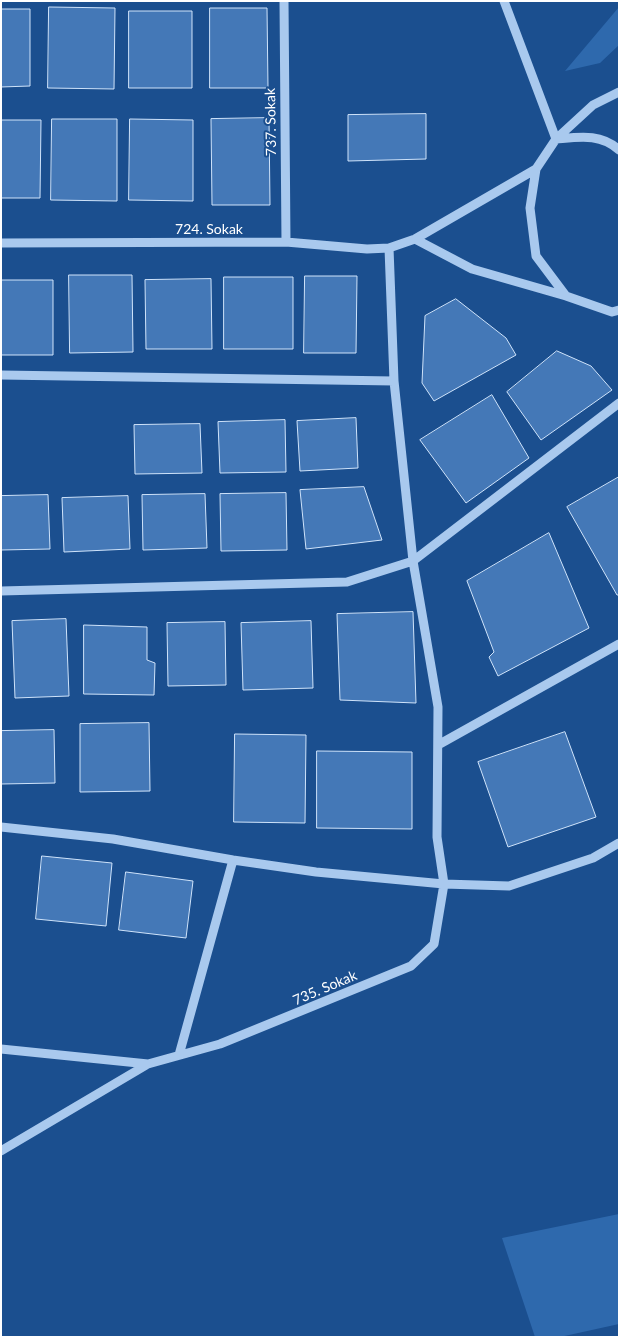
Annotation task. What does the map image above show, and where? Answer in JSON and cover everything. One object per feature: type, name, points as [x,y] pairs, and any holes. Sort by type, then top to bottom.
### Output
[{"type":"street","name":"737. Sokak","points":[[284,1],[286,242]]},
{"type":"street","points":[[504,1],[556,138]]},
{"type":"street","points":[[566,296],[536,256],[530,208],[536,169],[556,138],[593,105],[619,92]]},
{"type":"street","points":[[556,138],[586,136],[609,141],[619,150]]},
{"type":"street","name":"724. Sokak","points":[[1,243],[286,242],[389,248],[415,239],[536,169]]},
{"type":"street","points":[[415,239],[472,270],[616,312]]},
{"type":"street","name":"735. Sokak","points":[[1,1151],[148,1064],[220,1044],[290,1018],[411,966],[434,944],[444,884],[437,837],[438,707],[413,561],[394,381],[389,248]]},
{"type":"street","points":[[1,375],[394,381]]},
{"type":"street","points":[[1,591],[347,582],[413,561],[619,403]]},
{"type":"street","points":[[438,745],[619,644]]},
{"type":"street","points":[[1,827],[113,839],[316,872],[444,884],[509,886],[593,858],[619,843]]},
{"type":"street","points":[[179,1055],[233,860]]},
{"type":"street","points":[[1,1049],[148,1064]]},
{"type":"shaded area","points":[[619,7],[619,45],[600,63],[565,71]]},
{"type":"shaded area","points":[[619,1214],[619,1324],[560,1337],[535,1337],[502,1238]]},
{"type":"building","points":[[49,7],[115,8],[114,89],[48,88]]},
{"type":"building","points":[[210,8],[267,8],[268,88],[210,88]]},
{"type":"building","points":[[1,9],[30,9],[30,86],[1,87]]},
{"type":"building","points":[[129,11],[192,11],[192,88],[129,88]]},
{"type":"building","points":[[426,114],[426,159],[348,161],[348,115]]},
{"type":"building","points":[[269,118],[270,205],[212,205],[211,119]]},
{"type":"building","points":[[52,119],[117,119],[117,201],[51,200]]},
{"type":"building","points":[[130,119],[193,120],[193,201],[129,200]]},
{"type":"building","points":[[1,120],[41,120],[40,198],[1,198]]},
{"type":"building","points":[[69,275],[132,275],[133,352],[70,353]]},
{"type":"building","points":[[305,276],[357,276],[356,353],[304,353]]},
{"type":"building","points":[[224,277],[293,277],[293,349],[224,349]]},
{"type":"building","points":[[211,279],[212,349],[146,349],[145,280]]},
{"type":"building","points":[[1,280],[53,280],[53,355],[1,355]]},
{"type":"building","points":[[456,299],[506,338],[516,355],[434,401],[422,383],[425,316]]},
{"type":"building","points":[[557,351],[591,366],[612,390],[541,440],[507,392]]},
{"type":"building","points":[[492,395],[529,458],[466,503],[420,440]]},
{"type":"building","points":[[356,418],[358,468],[300,471],[297,421]]},
{"type":"building","points":[[285,420],[286,472],[220,473],[218,422]]},
{"type":"building","points":[[200,424],[202,473],[135,474],[134,425]]},
{"type":"building","points":[[619,477],[619,595],[617,595],[567,507]]},
{"type":"building","points":[[364,487],[382,540],[306,549],[300,490]]},
{"type":"building","points":[[286,493],[287,550],[221,551],[220,494]]},
{"type":"building","points":[[205,494],[207,548],[143,550],[142,495]]},
{"type":"building","points":[[48,495],[50,549],[1,550],[1,496]]},
{"type":"building","points":[[128,496],[130,549],[64,552],[62,498]]},
{"type":"building","points":[[549,533],[589,628],[498,676],[489,657],[494,652],[467,581]]},
{"type":"building","points":[[413,612],[416,703],[340,700],[337,614]]},
{"type":"building","points":[[66,619],[69,696],[15,698],[12,621]]},
{"type":"building","points":[[311,621],[313,688],[243,690],[241,623]]},
{"type":"building","points":[[225,622],[226,685],[168,686],[167,623]]},
{"type":"building","points":[[84,625],[147,627],[147,660],[155,663],[154,695],[84,694]]},
{"type":"building","points":[[149,723],[150,791],[80,792],[80,724]]},
{"type":"building","points":[[54,730],[55,783],[1,784],[1,731]]},
{"type":"building","points":[[565,732],[596,817],[508,847],[478,762]]},
{"type":"building","points":[[235,734],[306,735],[305,823],[234,822]]},
{"type":"building","points":[[317,751],[412,752],[412,829],[317,828]]},
{"type":"building","points":[[42,856],[112,863],[106,926],[36,919]]},
{"type":"building","points":[[126,872],[193,881],[186,938],[119,930]]}]
